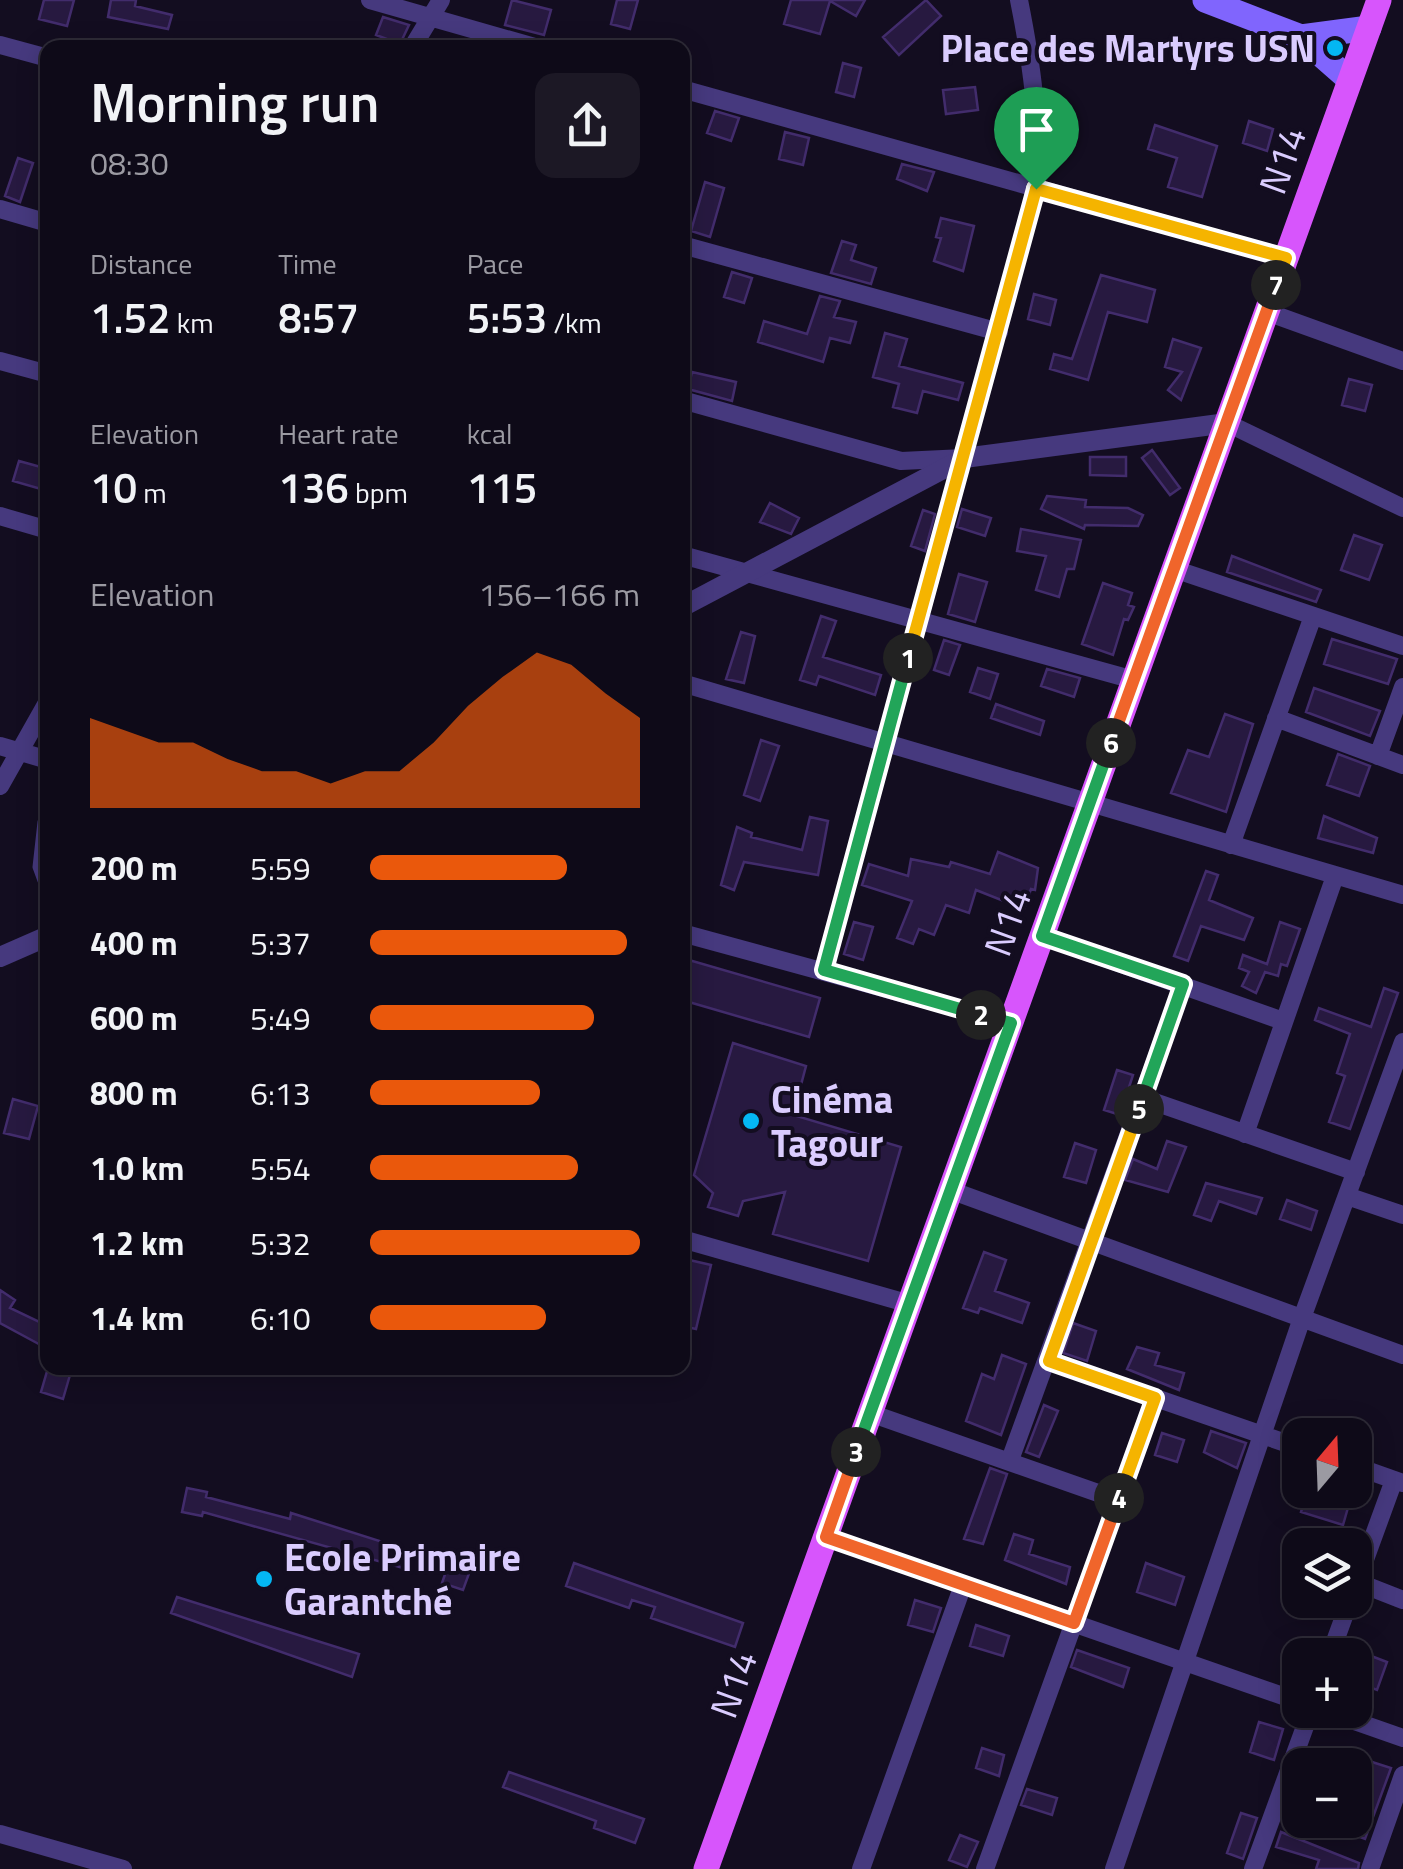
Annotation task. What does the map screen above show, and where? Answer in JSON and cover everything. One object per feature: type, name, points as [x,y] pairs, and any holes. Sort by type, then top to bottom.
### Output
[{"type":"main road","points":[[1205,0],[1301,37],[1350,80]]},
{"type":"main road","name":"N14","points":[[706,1869],[1379,0]]},
{"type":"main road","points":[[1301,37],[1369,28]]},
{"type":"street","points":[[370,0],[436,8],[518,40]]},
{"type":"street","points":[[824,970],[1036,189],[1040,134],[1036,83],[1018,0]]},
{"type":"street","points":[[417,40],[436,8]]},
{"type":"street","points":[[0,45],[40,56]]},
{"type":"street","points":[[690,91],[1286,258]]},
{"type":"street","points":[[0,209],[40,220]]},
{"type":"street","points":[[690,246],[999,332]]},
{"type":"street","points":[[1266,312],[1403,361]]},
{"type":"street","points":[[0,360],[40,372]]},
{"type":"street","points":[[690,402],[901,461],[964,458],[1226,424],[1403,508]]},
{"type":"street","points":[[690,602],[964,458]]},
{"type":"street","points":[[0,516],[40,528]]},
{"type":"street","points":[[690,557],[1134,680]]},
{"type":"street","points":[[1174,568],[1403,646]]},
{"type":"street","points":[[1231,845],[1313,616]]},
{"type":"street","points":[[690,686],[1403,895]]},
{"type":"street","points":[[1378,756],[1403,688]]},
{"type":"street","points":[[0,786],[40,715]]},
{"type":"street","points":[[1276,718],[1403,765]]},
{"type":"street","points":[[0,746],[40,758]]},
{"type":"street","points":[[1245,1134],[1335,876]]},
{"type":"street","points":[[690,935],[1011,1023]]},
{"type":"street","points":[[1042,936],[1283,1021]]},
{"type":"street","points":[[0,956],[40,939]]},
{"type":"street","points":[[1010,1460],[1183,984]]},
{"type":"street","points":[[1114,1869],[1302,1318],[1403,1042]]},
{"type":"street","points":[[1142,1098],[1356,1172]]},
{"type":"street","points":[[950,1190],[1403,1356]]},
{"type":"street","points":[[1347,1196],[1403,1215]]},
{"type":"street","points":[[690,1241],[910,1304]]},
{"type":"street","points":[[1049,1361],[1282,1442]]},
{"type":"street","points":[[985,1869],[1155,1398]]},
{"type":"street","points":[[870,1413],[1118,1500]]},
{"type":"street","points":[[1372,1472],[1398,1481],[1372,1545]]},
{"type":"street","points":[[826,1537],[1282,1696]]},
{"type":"street","points":[[860,1869],[964,1585]]},
{"type":"street","points":[[1372,1594],[1403,1600]]},
{"type":"street","points":[[1372,1727],[1403,1738]]},
{"type":"street","points":[[1254,1869],[1304,1728]]},
{"type":"street","points":[[1370,1869],[1403,1775]]},
{"type":"street","points":[[0,1834],[123,1869]]},
{"type":"lane","points":[[40,840],[37,867],[40,875]]},
{"type":"building","points":[[44,0],[74,0],[67,26],[39,19]]},
{"type":"building","points":[[111,0],[136,0],[135,6],[172,15],[168,29],[108,17]]},
{"type":"building","points":[[512,0],[551,10],[544,35],[505,25]]},
{"type":"building","points":[[617,0],[638,0],[630,29],[611,24]]},
{"type":"building","points":[[791,0],[865,0],[856,16],[830,1],[820,34],[784,24]]},
{"type":"building","points":[[926,0],[941,16],[899,55],[883,37]]},
{"type":"building","points":[[383,17],[409,25],[402,40],[376,35]]},
{"type":"building","points":[[843,63],[861,68],[854,97],[836,92]]},
{"type":"building","points":[[975,87],[978,110],[946,114],[943,90]]},
{"type":"building","points":[[715,111],[739,118],[731,141],[707,133]]},
{"type":"building","points":[[1249,121],[1273,129],[1267,151],[1243,143]]},
{"type":"building","points":[[1155,125],[1217,146],[1202,197],[1168,187],[1177,158],[1148,149]]},
{"type":"building","points":[[785,132],[809,138],[803,165],[779,159]]},
{"type":"building","points":[[18,158],[33,163],[20,202],[5,196]]},
{"type":"building","points":[[902,164],[934,172],[927,191],[897,179]]},
{"type":"building","points":[[705,182],[724,188],[710,237],[691,231]]},
{"type":"building","points":[[941,218],[974,226],[963,271],[934,261],[941,238],[936,237]]},
{"type":"building","points":[[842,241],[856,245],[851,260],[876,268],[871,284],[831,273]]},
{"type":"building","points":[[732,272],[752,278],[744,303],[724,297]]},
{"type":"building","points":[[1101,275],[1155,290],[1147,322],[1108,312],[1088,380],[1050,369],[1054,354],[1072,359]]},
{"type":"building","points":[[1034,294],[1056,300],[1050,325],[1028,319]]},
{"type":"building","points":[[820,296],[840,301],[834,317],[856,322],[850,343],[830,338],[823,362],[758,342],[764,321],[807,334]]},
{"type":"building","points":[[885,333],[907,339],[899,366],[963,383],[958,400],[923,391],[917,413],[893,407],[899,384],[873,377]]},
{"type":"building","points":[[1173,339],[1201,348],[1181,400],[1168,390],[1182,372],[1165,367]]},
{"type":"building","points":[[692,372],[736,382],[732,401],[690,390]]},
{"type":"building","points":[[1349,379],[1372,385],[1365,411],[1342,405]]},
{"type":"building","points":[[1152,450],[1180,488],[1170,495],[1142,458]]},
{"type":"building","points":[[1090,457],[1126,457],[1126,476],[1090,475]]},
{"type":"building","points":[[19,461],[40,467],[40,489],[13,481]]},
{"type":"building","points":[[1047,496],[1086,500],[1085,507],[1128,508],[1143,515],[1138,526],[1085,525],[1084,529],[1041,509]]},
{"type":"building","points":[[770,503],[799,518],[791,534],[760,522]]},
{"type":"building","points":[[962,509],[991,518],[985,536],[957,527]]},
{"type":"building","points":[[923,510],[935,514],[925,551],[911,546]]},
{"type":"building","points":[[1021,529],[1081,540],[1074,569],[1067,569],[1059,597],[1036,590],[1046,556],[1017,551]]},
{"type":"building","points":[[1354,535],[1382,545],[1369,580],[1341,570]]},
{"type":"building","points":[[1232,556],[1321,590],[1316,602],[1227,572]]},
{"type":"building","points":[[959,574],[987,582],[975,622],[948,614]]},
{"type":"building","points":[[1103,583],[1132,593],[1128,605],[1134,607],[1128,620],[1124,619],[1113,655],[1082,644]]},
{"type":"building","points":[[821,616],[836,621],[823,657],[881,675],[875,695],[819,676],[816,685],[800,680]]},
{"type":"building","points":[[741,632],[755,636],[744,683],[726,679]]},
{"type":"building","points":[[1332,639],[1397,659],[1388,684],[1324,664]]},
{"type":"building","points":[[944,640],[960,645],[949,675],[934,670]]},
{"type":"building","points":[[978,668],[998,674],[990,699],[970,692]]},
{"type":"building","points":[[1047,669],[1080,678],[1074,697],[1041,686]]},
{"type":"building","points":[[1314,688],[1380,711],[1370,736],[1306,712]]},
{"type":"building","points":[[996,704],[1044,721],[1040,735],[991,718]]},
{"type":"building","points":[[1225,714],[1253,724],[1226,812],[1171,793],[1188,750],[1209,757]]},
{"type":"building","points":[[761,740],[779,746],[760,801],[744,795]]},
{"type":"building","points":[[1338,754],[1370,766],[1359,796],[1327,785]]},
{"type":"building","points":[[1324,816],[1377,838],[1373,853],[1318,838]]},
{"type":"building","points":[[810,817],[828,821],[818,875],[744,862],[734,890],[721,885],[737,827],[752,833],[751,837],[802,850]]},
{"type":"building","points":[[998,852],[1038,868],[1035,890],[1031,889],[1024,909],[976,890],[969,913],[946,905],[934,935],[919,929],[913,944],[897,938],[912,901],[862,885],[869,864],[908,876],[911,859],[949,867],[951,862],[990,874]]},
{"type":"building","points":[[1206,871],[1218,875],[1209,900],[1253,918],[1244,940],[1201,926],[1188,961],[1174,956]]},
{"type":"building","points":[[854,922],[873,927],[863,960],[844,954]]},
{"type":"building","points":[[1280,922],[1300,929],[1287,966],[1281,964],[1278,976],[1265,972],[1256,993],[1242,986],[1249,972],[1239,968],[1243,955],[1267,964]]},
{"type":"building","points":[[690,960],[820,998],[809,1037],[690,1002]]},
{"type":"building","points":[[1384,988],[1398,993],[1350,1129],[1329,1122],[1345,1076],[1337,1073],[1350,1034],[1315,1020],[1319,1008],[1371,1027]]},
{"type":"building","points":[[733,1043],[806,1066],[793,1115],[901,1147],[868,1261],[773,1234],[785,1192],[743,1201],[738,1216],[708,1207],[713,1193],[694,1175]]},
{"type":"building","points":[[1117,1070],[1133,1075],[1120,1115],[1104,1110]]},
{"type":"building","points":[[13,1099],[38,1106],[29,1139],[4,1133]]},
{"type":"building","points":[[1167,1141],[1186,1147],[1168,1192],[1125,1180],[1133,1159],[1157,1169]]},
{"type":"building","points":[[1075,1143],[1096,1150],[1086,1183],[1064,1177]]},
{"type":"building","points":[[1206,1183],[1262,1198],[1256,1214],[1219,1201],[1211,1221],[1194,1215]]},
{"type":"building","points":[[1287,1200],[1317,1211],[1311,1230],[1280,1219]]},
{"type":"building","points":[[984,1252],[1006,1260],[995,1291],[1029,1303],[1022,1323],[980,1308],[978,1313],[963,1308]]},
{"type":"building","points":[[690,1260],[711,1265],[696,1329],[690,1328]]},
{"type":"building","points":[[0,1290],[15,1300],[10,1308],[40,1322],[40,1345],[0,1323]]},
{"type":"building","points":[[1073,1323],[1096,1331],[1087,1361],[1063,1353]]},
{"type":"building","points":[[1137,1347],[1159,1353],[1155,1365],[1184,1373],[1179,1390],[1127,1369]]},
{"type":"building","points":[[1002,1355],[1026,1364],[1001,1435],[966,1421],[982,1374],[994,1379]]},
{"type":"building","points":[[46,1375],[70,1375],[63,1399],[41,1392]]},
{"type":"building","points":[[1044,1405],[1058,1411],[1039,1457],[1026,1452]]},
{"type":"building","points":[[1211,1431],[1246,1443],[1237,1468],[1204,1452]]},
{"type":"building","points":[[1162,1433],[1184,1440],[1177,1462],[1155,1455]]},
{"type":"building","points":[[990,1468],[1007,1474],[983,1544],[964,1539]]},
{"type":"building","points":[[187,1488],[207,1492],[206,1497],[290,1519],[291,1513],[408,1550],[403,1568],[203,1512],[202,1516],[182,1512]]},
{"type":"building","points":[[1302,1508],[1348,1508],[1343,1525],[1301,1512]]},
{"type":"building","points":[[1014,1534],[1033,1540],[1029,1554],[1070,1567],[1066,1584],[1005,1560]]},
{"type":"building","points":[[450,1560],[471,1568],[463,1590],[442,1583]]},
{"type":"building","points":[[574,1563],[743,1623],[735,1647],[651,1618],[655,1607],[632,1600],[629,1608],[566,1586]]},
{"type":"building","points":[[1146,1563],[1184,1577],[1175,1605],[1137,1592]]},
{"type":"building","points":[[177,1597],[359,1654],[352,1677],[171,1613]]},
{"type":"building","points":[[915,1600],[941,1608],[933,1632],[908,1625]]},
{"type":"building","points":[[976,1625],[1009,1636],[1003,1656],[970,1646]]},
{"type":"building","points":[[1077,1650],[1129,1668],[1123,1687],[1071,1667]]},
{"type":"building","points":[[1372,1656],[1387,1662],[1377,1690],[1372,1688]]},
{"type":"building","points":[[1259,1722],[1283,1729],[1274,1760],[1250,1752]]},
{"type":"building","points":[[982,1748],[1004,1755],[999,1776],[976,1768]]},
{"type":"building","points":[[1372,1762],[1391,1768],[1372,1820]]},
{"type":"building","points":[[509,1772],[644,1819],[635,1843],[594,1828],[596,1821],[503,1787]]},
{"type":"building","points":[[1027,1789],[1057,1798],[1052,1815],[1021,1805]]},
{"type":"building","points":[[1241,1813],[1257,1818],[1243,1859],[1227,1853]]},
{"type":"building","points":[[1281,1832],[1282,1838],[1296,1838],[1359,1863],[1358,1869],[1316,1869],[1319,1860],[1276,1847]]},
{"type":"building","points":[[960,1835],[978,1842],[967,1867],[949,1860]]},
{"type":"place","name":"Place des Martyrs USN","points":[[1335,48]]},
{"type":"place","name":"Cinéma Tagour","points":[[751,1121]]},
{"type":"place","name":"Ecole Primaire Garantché","points":[[264,1579]]},
{"type":"route","points":[[1036,189],[1286,258],[1042,936],[1183,984],[1049,1361],[1155,1398],[1074,1623],[826,1537],[1011,1023],[824,970],[1036,189]]}]
